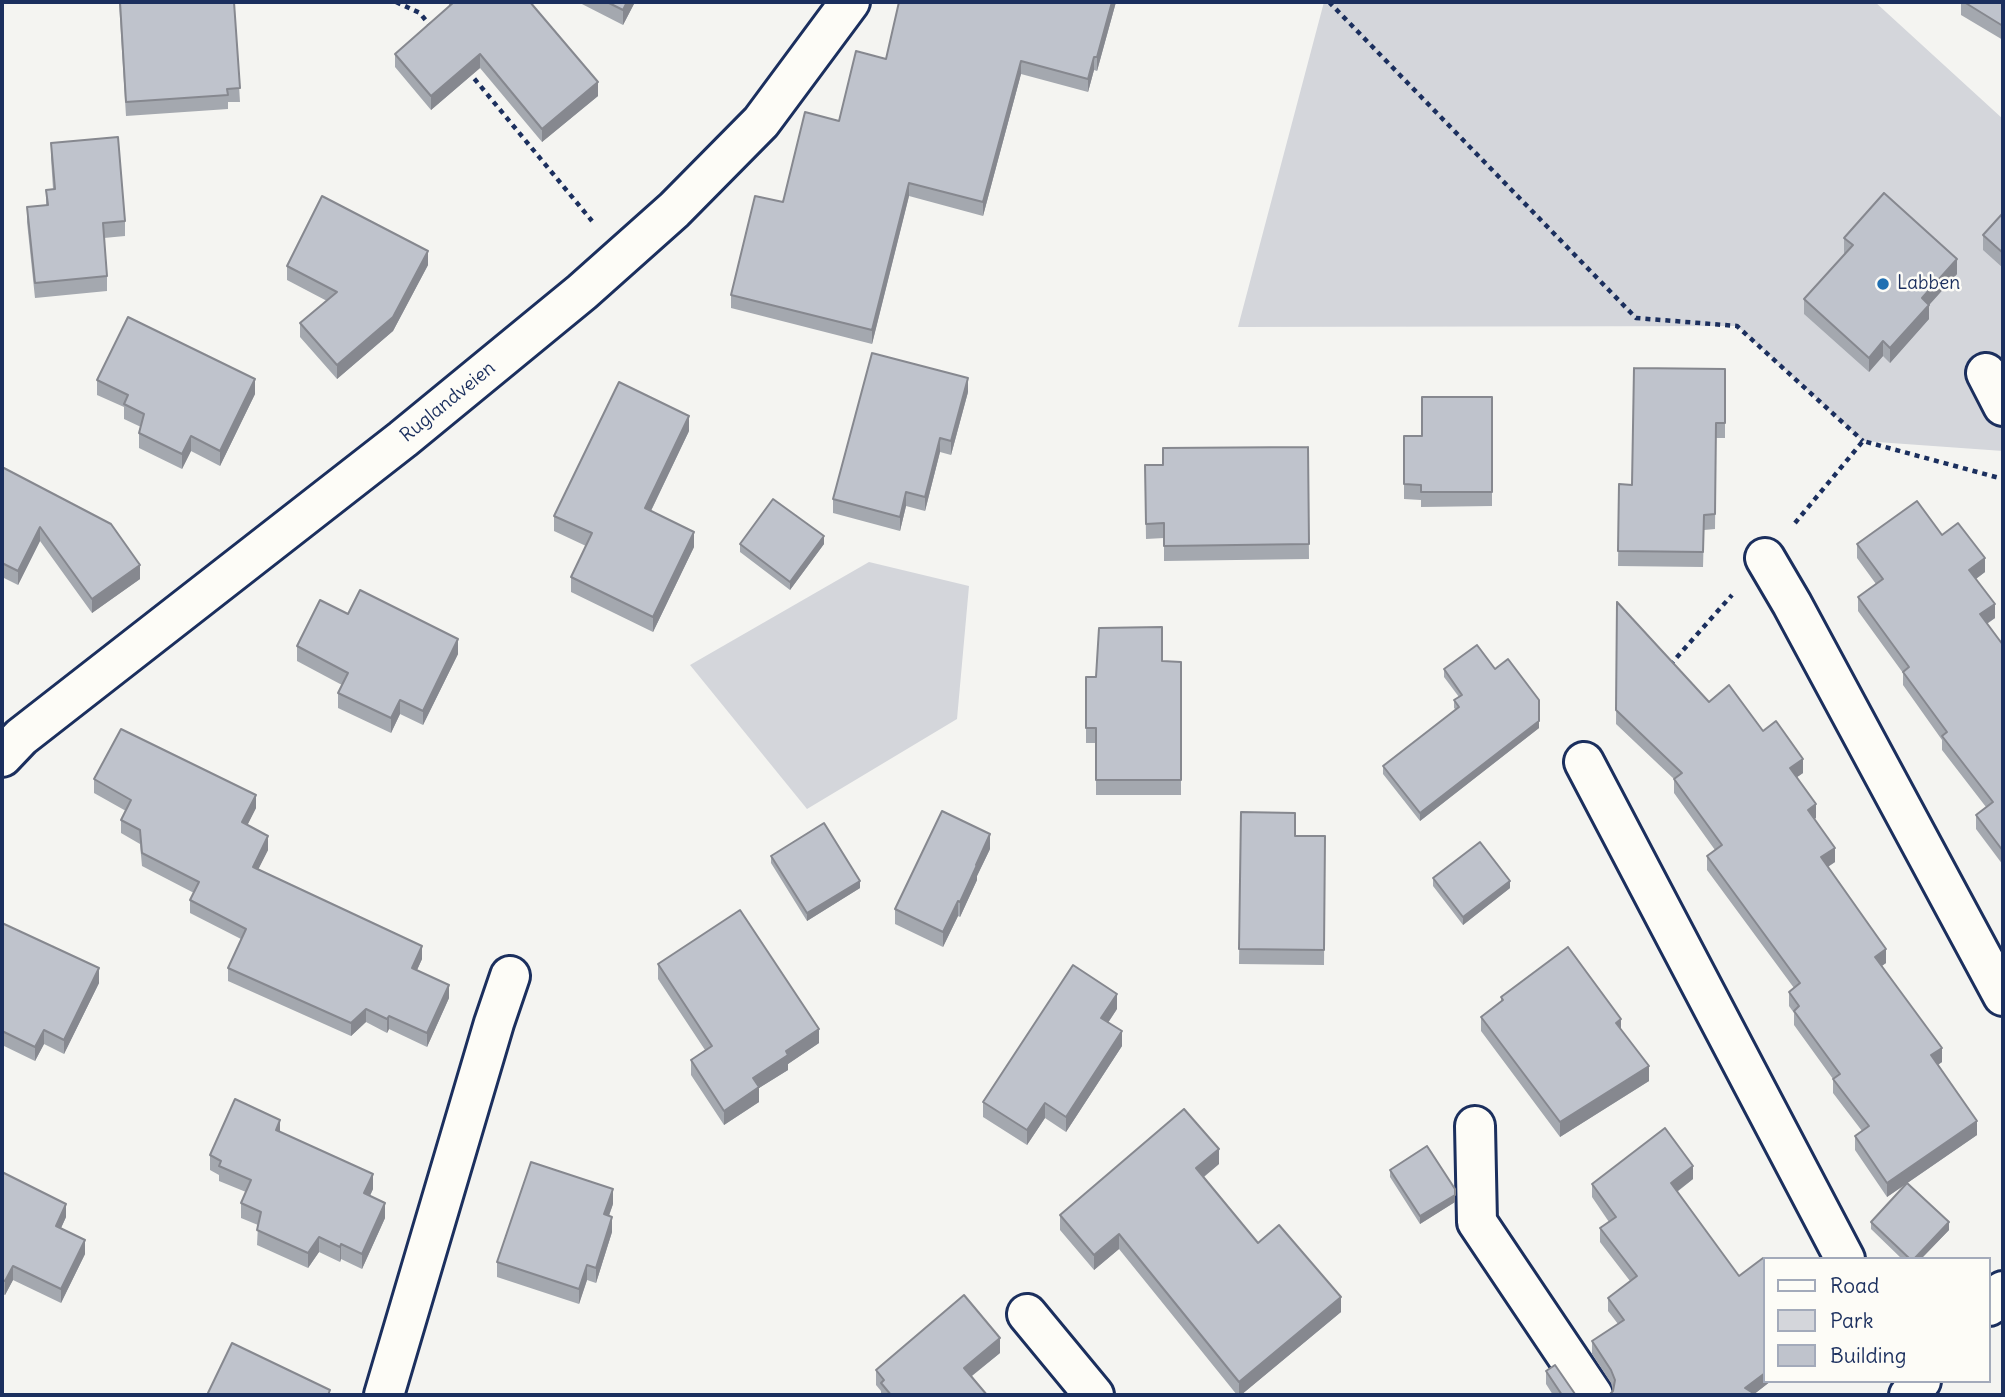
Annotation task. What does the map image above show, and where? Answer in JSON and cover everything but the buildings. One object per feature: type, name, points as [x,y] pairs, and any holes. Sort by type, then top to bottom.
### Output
[{"type":"street","name":"Ruglandveien","points":[[2,757],[21,737],[403,439],[582,292],[674,210],[761,122],[850,2]]},
{"type":"street","points":[[1765,558],[2003,996]]},
{"type":"street","points":[[1584,762],[1844,1257]]},
{"type":"street","points":[[384,1395],[510,976]]},
{"type":"street","points":[[1475,1126],[1477,1222],[1592,1395]]},
{"type":"street","points":[[1991,1304],[2003,1291]]},
{"type":"street","points":[[1027,1314],[1094,1395]]},
{"type":"path","points":[[396,2],[420,13],[437,34]]},
{"type":"path","points":[[1329,2],[1636,317],[1738,326],[1863,441]]},
{"type":"path","points":[[464,66],[621,257]]},
{"type":"green space","points":[[1324,2],[1875,2],[2003,119],[2003,451],[1863,441],[1737,326],[1238,327]]},
{"type":"green space","points":[[869,562],[969,586],[957,719],[807,809],[690,665]]},
{"type":"place","name":"Labben","points":[[1883,284]]}]
